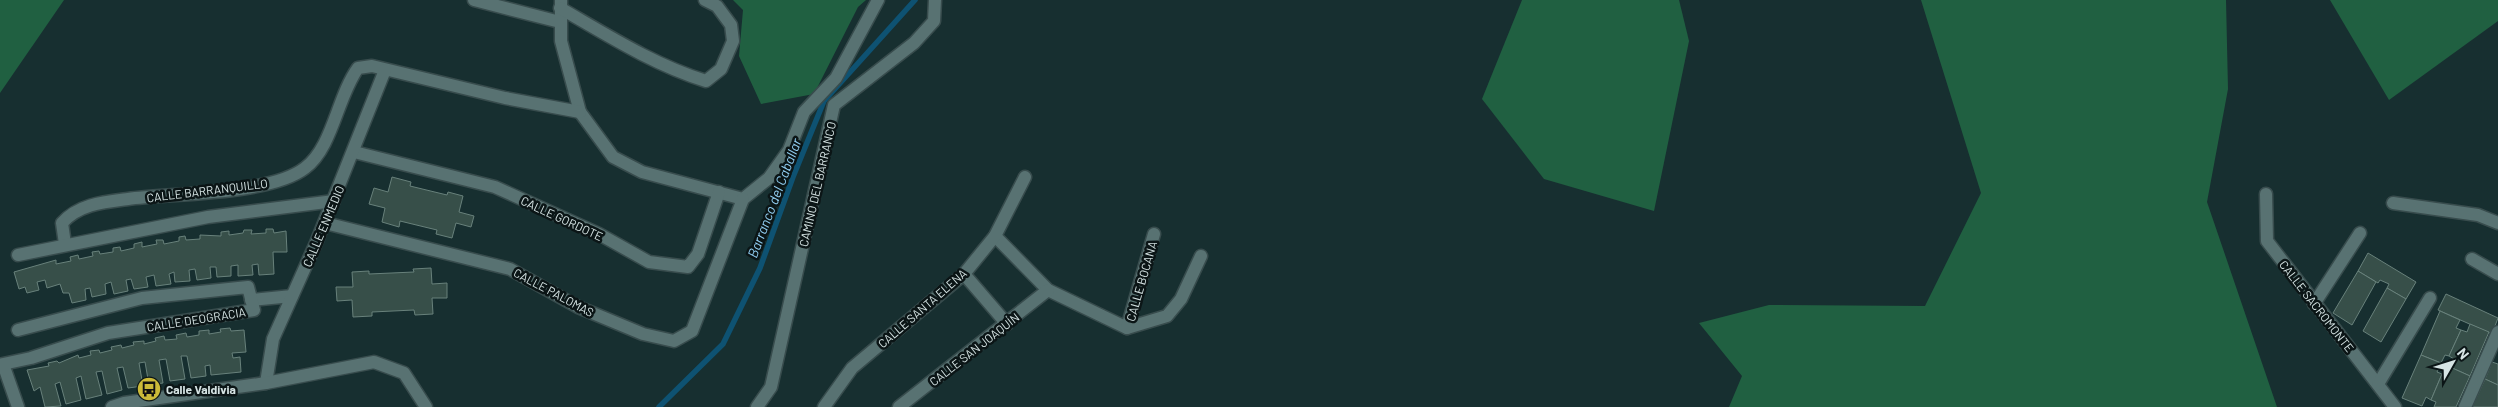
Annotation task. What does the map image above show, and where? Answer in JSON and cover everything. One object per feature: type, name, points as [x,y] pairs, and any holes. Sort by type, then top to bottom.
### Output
[{"type":"street","points":[[474,0],[560,22]]},
{"type":"street","points":[[560,4],[630,49],[689,76],[706,81],[721,69],[733,41],[731,25],[718,6],[705,0]]},
{"type":"street","points":[[560,4],[561,41],[580,112],[613,157],[642,172],[743,199],[769,178],[789,150],[804,112],[836,78],[878,0]]},
{"type":"street","name":"CAMINO DEL BARRANCO","points":[[757,407],[771,387],[834,105],[914,43],[934,21],[935,1]]},
{"type":"street","name":"CALLE BARRANQUILLO","points":[[65,244],[62,223],[71,213],[96,203],[252,187],[286,180],[306,167],[321,150],[348,83],[358,68],[372,66],[505,98],[580,112]]},
{"type":"street","name":"CALLE ENMEDIO","points":[[266,383],[273,339],[325,223],[386,70]]},
{"type":"street","name":"CALLE GORDOTE","points":[[354,152],[495,187],[599,234],[649,262],[678,266],[688,267],[698,254],[719,192]]},
{"type":"street","name":"CALLE SANTA ELENA","points":[[824,407],[852,368],[964,274],[995,236],[1025,176]]},
{"type":"street","name":"CALLE SACROMONTE","points":[[2266,194],[2267,240],[2314,304],[2395,407]]},
{"type":"street","name":"CALLE PALOMAS","points":[[325,223],[510,269],[578,307],[643,334],[674,341],[692,331],[743,199]]},
{"type":"street","points":[[18,255],[65,244],[208,217],[334,201]]},
{"type":"street","points":[[2393,202],[2478,215],[2498,223]]},
{"type":"street","points":[[2314,304],[2360,233]]},
{"type":"street","name":"CALLE BOCANA","points":[[1127,328],[1154,234]]},
{"type":"street","points":[[995,236],[1048,290],[1127,328],[1167,316],[1181,299],[1201,256]]},
{"type":"street","points":[[2472,259],[2498,274]]},
{"type":"street","points":[[964,274],[1007,324]]},
{"type":"street","name":"CALLE DEOGRACIA","points":[[18,330],[142,298],[248,286],[254,310],[108,333],[3,364],[18,407]]},
{"type":"street","name":"CALLE SAN JOAQUÍN","points":[[899,407],[1048,290]]},
{"type":"street","points":[[251,300],[292,296]]},
{"type":"street","points":[[2378,384],[2430,298]]},
{"type":"street","points":[[2464,407],[2498,332]]},
{"type":"street","points":[[112,407],[133,401],[266,383],[374,362],[404,373],[426,407]]},
{"type":"green space","points":[[0,0],[64,0],[0,93]]},
{"type":"green space","points":[[733,0],[866,0],[858,7],[814,94],[761,104],[739,56],[743,10]]},
{"type":"green space","points":[[1522,0],[1679,0],[1689,41],[1654,211],[1544,179],[1482,99]]},
{"type":"green space","points":[[1921,0],[2226,0],[2228,89],[2207,202],[2277,407],[1729,407],[1742,376],[1699,323],[1769,305],[1925,306],[1981,193]]},
{"type":"green space","points":[[2330,0],[2498,0],[2498,21],[2389,100]]},
{"type":"building","points":[[392,177],[411,182],[410,186],[447,195],[448,192],[463,196],[459,212],[474,216],[471,227],[456,223],[452,238],[436,234],[437,230],[400,221],[399,227],[382,222],[385,208],[369,204],[374,188],[388,192]]},
{"type":"building","points":[[266,229],[273,229],[274,233],[286,231],[287,252],[273,252],[274,274],[259,275],[258,264],[252,265],[253,275],[238,276],[238,265],[231,266],[231,276],[217,277],[216,267],[210,267],[211,278],[197,280],[195,269],[189,270],[190,281],[175,282],[174,272],[169,274],[171,284],[156,286],[154,275],[146,277],[148,287],[134,289],[131,279],[126,280],[128,291],[114,294],[111,282],[105,284],[106,294],[92,297],[90,288],[85,289],[86,300],[72,303],[69,293],[63,293],[60,284],[47,288],[45,280],[37,282],[39,290],[27,293],[25,287],[19,289],[14,272],[56,260],[56,264],[71,261],[70,257],[78,255],[79,259],[93,256],[92,252],[99,251],[100,254],[113,252],[113,248],[120,247],[121,251],[134,248],[134,244],[142,242],[142,247],[157,244],[156,240],[163,240],[164,244],[179,241],[179,237],[185,236],[186,240],[200,239],[200,235],[221,236],[221,232],[229,231],[229,235],[243,233],[244,230],[252,230],[251,234],[266,233]]},
{"type":"building","points":[[2368,253],[2416,282],[2406,299],[2387,288],[2389,284],[2380,280],[2378,283],[2358,271]]},
{"type":"building","points":[[431,268],[432,284],[447,283],[447,298],[432,298],[433,314],[415,315],[414,310],[372,312],[372,316],[353,317],[352,300],[337,301],[336,287],[353,287],[352,272],[369,271],[369,274],[414,272],[413,269]]},
{"type":"building","points":[[2358,271],[2376,282],[2352,325],[2333,313]]},
{"type":"building","points":[[2387,288],[2406,299],[2381,342],[2363,331]]},
{"type":"building","points":[[2446,294],[2498,318],[2492,334],[2438,310]]},
{"type":"building","points":[[2440,311],[2460,320],[2456,328],[2461,330],[2449,356],[2445,355],[2441,363],[2421,355]]},
{"type":"building","points":[[2470,324],[2489,332],[2470,376],[2450,367],[2454,359],[2449,356],[2461,330],[2467,332]]},
{"type":"building","points":[[230,328],[231,331],[244,330],[246,352],[232,353],[233,358],[240,357],[241,372],[211,375],[210,365],[205,366],[206,376],[191,378],[187,356],[181,356],[185,379],[170,381],[166,359],[159,360],[163,383],[149,385],[145,362],[139,363],[143,386],[128,388],[123,367],[117,368],[122,390],[107,394],[102,371],[96,372],[102,395],[86,399],[81,376],[76,378],[81,400],[66,404],[60,382],[55,384],[61,406],[45,407],[40,387],[34,391],[27,370],[49,366],[48,363],[57,361],[59,363],[78,355],[79,358],[91,355],[90,351],[99,350],[100,353],[112,350],[111,347],[121,345],[122,348],[134,345],[133,342],[144,341],[144,344],[156,341],[155,338],[164,336],[165,340],[177,339],[176,335],[186,333],[187,337],[199,335],[199,331],[209,330],[209,334],[221,332],[220,329]]},
{"type":"building","points":[[2421,355],[2441,363],[2437,372],[2442,374],[2431,400],[2426,397],[2422,406],[2402,398]]},
{"type":"building","points":[[2492,362],[2498,364],[2498,385],[2485,379]]},
{"type":"building","points":[[2450,367],[2470,376],[2456,407],[2434,407],[2436,402],[2431,400],[2442,374],[2446,376]]},
{"type":"building","points":[[2485,379],[2498,385],[2498,407],[2472,407]]},
{"type":"waterway","name":"Barranco del Caballar","points":[[659,407],[723,344],[760,268],[793,177],[824,101],[915,0]]},
{"type":"place","name":"Calle Valdivia","points":[[149,389]]}]
